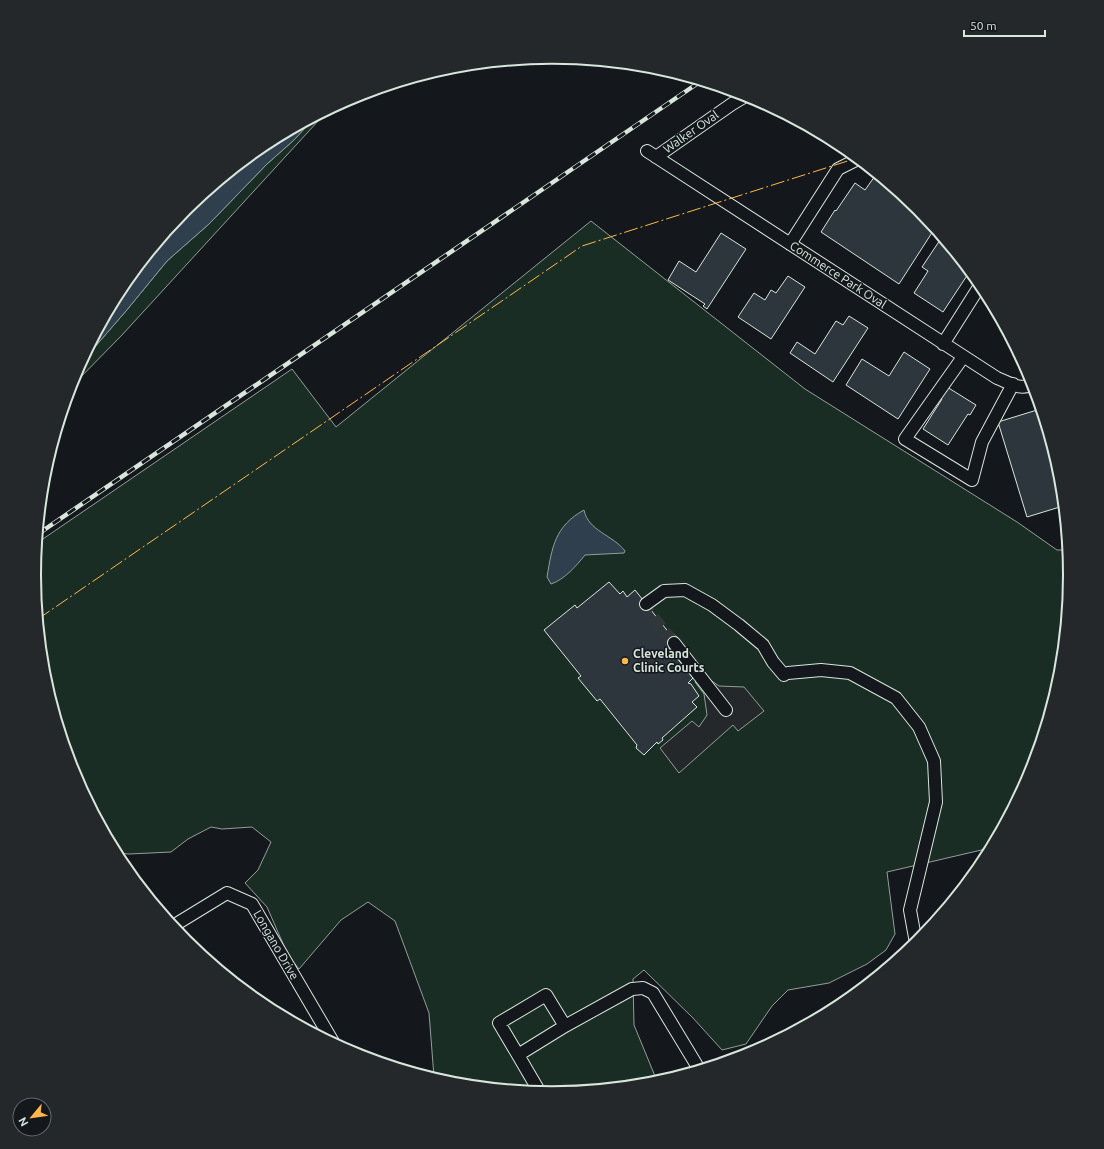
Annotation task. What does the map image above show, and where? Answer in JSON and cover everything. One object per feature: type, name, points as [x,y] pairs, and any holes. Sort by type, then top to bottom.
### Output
[{"type":"street","name":"Walker Oval","points":[[652,154],[740,99]]},
{"type":"street","name":"Commerce Park Oval","points":[[652,154],[963,357],[997,378],[1021,387],[1027,388]]},
{"type":"street","points":[[790,244],[838,169],[853,162]]},
{"type":"street","points":[[943,344],[977,291]]},
{"type":"street","points":[[963,357],[905,439],[972,480],[982,442],[1013,384]]},
{"type":"street","points":[[646,604],[664,591],[685,590],[712,605],[739,625],[763,645],[773,662],[786,674],[821,670],[850,673],[896,698],[919,727],[934,761],[936,802],[910,910],[914,934]]},
{"type":"street","points":[[674,643],[726,710]]},
{"type":"street","name":"Longano Drive","points":[[179,923],[227,893],[252,904],[328,1034]]},
{"type":"street","points":[[518,1055],[565,1026],[632,989],[643,988],[653,993],[696,1064]]},
{"type":"street","points":[[536,1085],[499,1023],[546,995],[565,1026]]},
{"type":"green space","points":[[319,120],[122,335],[81,377],[94,348],[167,261],[209,224],[267,164],[294,140],[306,127]]},
{"type":"green space","points":[[591,221],[805,389],[1017,522],[1057,550],[1062,550],[1062,608],[1059,641],[1046,707],[1024,770],[995,830],[982,850],[887,872],[895,934],[886,950],[867,964],[829,983],[788,990],[772,1006],[746,1044],[722,1050],[693,1018],[644,970],[633,979],[634,1025],[655,1075],[619,1081],[552,1086],[485,1081],[434,1071],[429,1013],[395,921],[368,902],[341,920],[299,969],[288,955],[267,907],[245,883],[258,870],[271,842],[252,827],[222,829],[211,827],[188,839],[171,852],[124,854],[109,830],[94,801],[68,739],[58,707],[45,641],[41,574],[42,539],[292,369],[336,427]]},
{"type":"shaded area","points":[[703,675],[719,686],[744,687],[764,711],[738,731],[733,725],[679,773],[660,748],[692,721],[699,727],[707,715],[704,694],[695,682]]},
{"type":"water","points":[[306,127],[294,140],[267,164],[209,224],[167,261],[94,348],[109,319],[147,263],[191,213],[215,190],[241,169],[268,150]]},
{"type":"water","points":[[584,510],[590,523],[625,551],[624,553],[585,555],[565,576],[551,584],[547,577],[556,538],[574,516]]},
{"type":"building","points":[[874,178],[913,213],[932,233],[899,284],[821,232],[855,183],[865,190]]},
{"type":"building","points":[[721,233],[746,249],[707,309],[703,306],[705,304],[668,280],[679,261],[696,272]]},
{"type":"building","points":[[939,242],[967,276],[943,312],[914,293],[928,271],[922,267]]},
{"type":"building","points":[[788,276],[805,287],[771,339],[738,317],[754,293],[765,300],[771,290],[776,293]]},
{"type":"building","points":[[849,316],[868,328],[833,382],[790,353],[797,342],[815,354],[836,321],[843,325]]},
{"type":"building","points":[[904,352],[930,369],[898,419],[846,385],[862,359],[889,376]]},
{"type":"building","points":[[947,387],[976,405],[970,415],[968,414],[948,445],[923,429],[942,399],[940,398]]},
{"type":"building","points":[[1036,410],[1046,442],[1059,507],[1027,517],[998,422]]},
{"type":"building","name":"Cleveland Clinic Courts","points":[[609,582],[620,594],[623,591],[627,597],[635,590],[670,634],[672,632],[679,639],[668,647],[693,678],[688,683],[691,684],[699,696],[692,702],[697,707],[662,738],[663,740],[658,744],[657,742],[644,755],[636,748],[637,745],[600,699],[597,701],[578,678],[581,676],[544,630],[575,605],[577,608]]},
{"type":"tunnel","points":[[646,604],[644,606],[674,643]]},
{"type":"railway","points":[[43,531],[696,85]]},
{"type":"power","points":[[43,616],[582,246],[850,160]]},
{"type":"place","name":"Cleveland Clinic Courts","points":[[625,661]]}]
